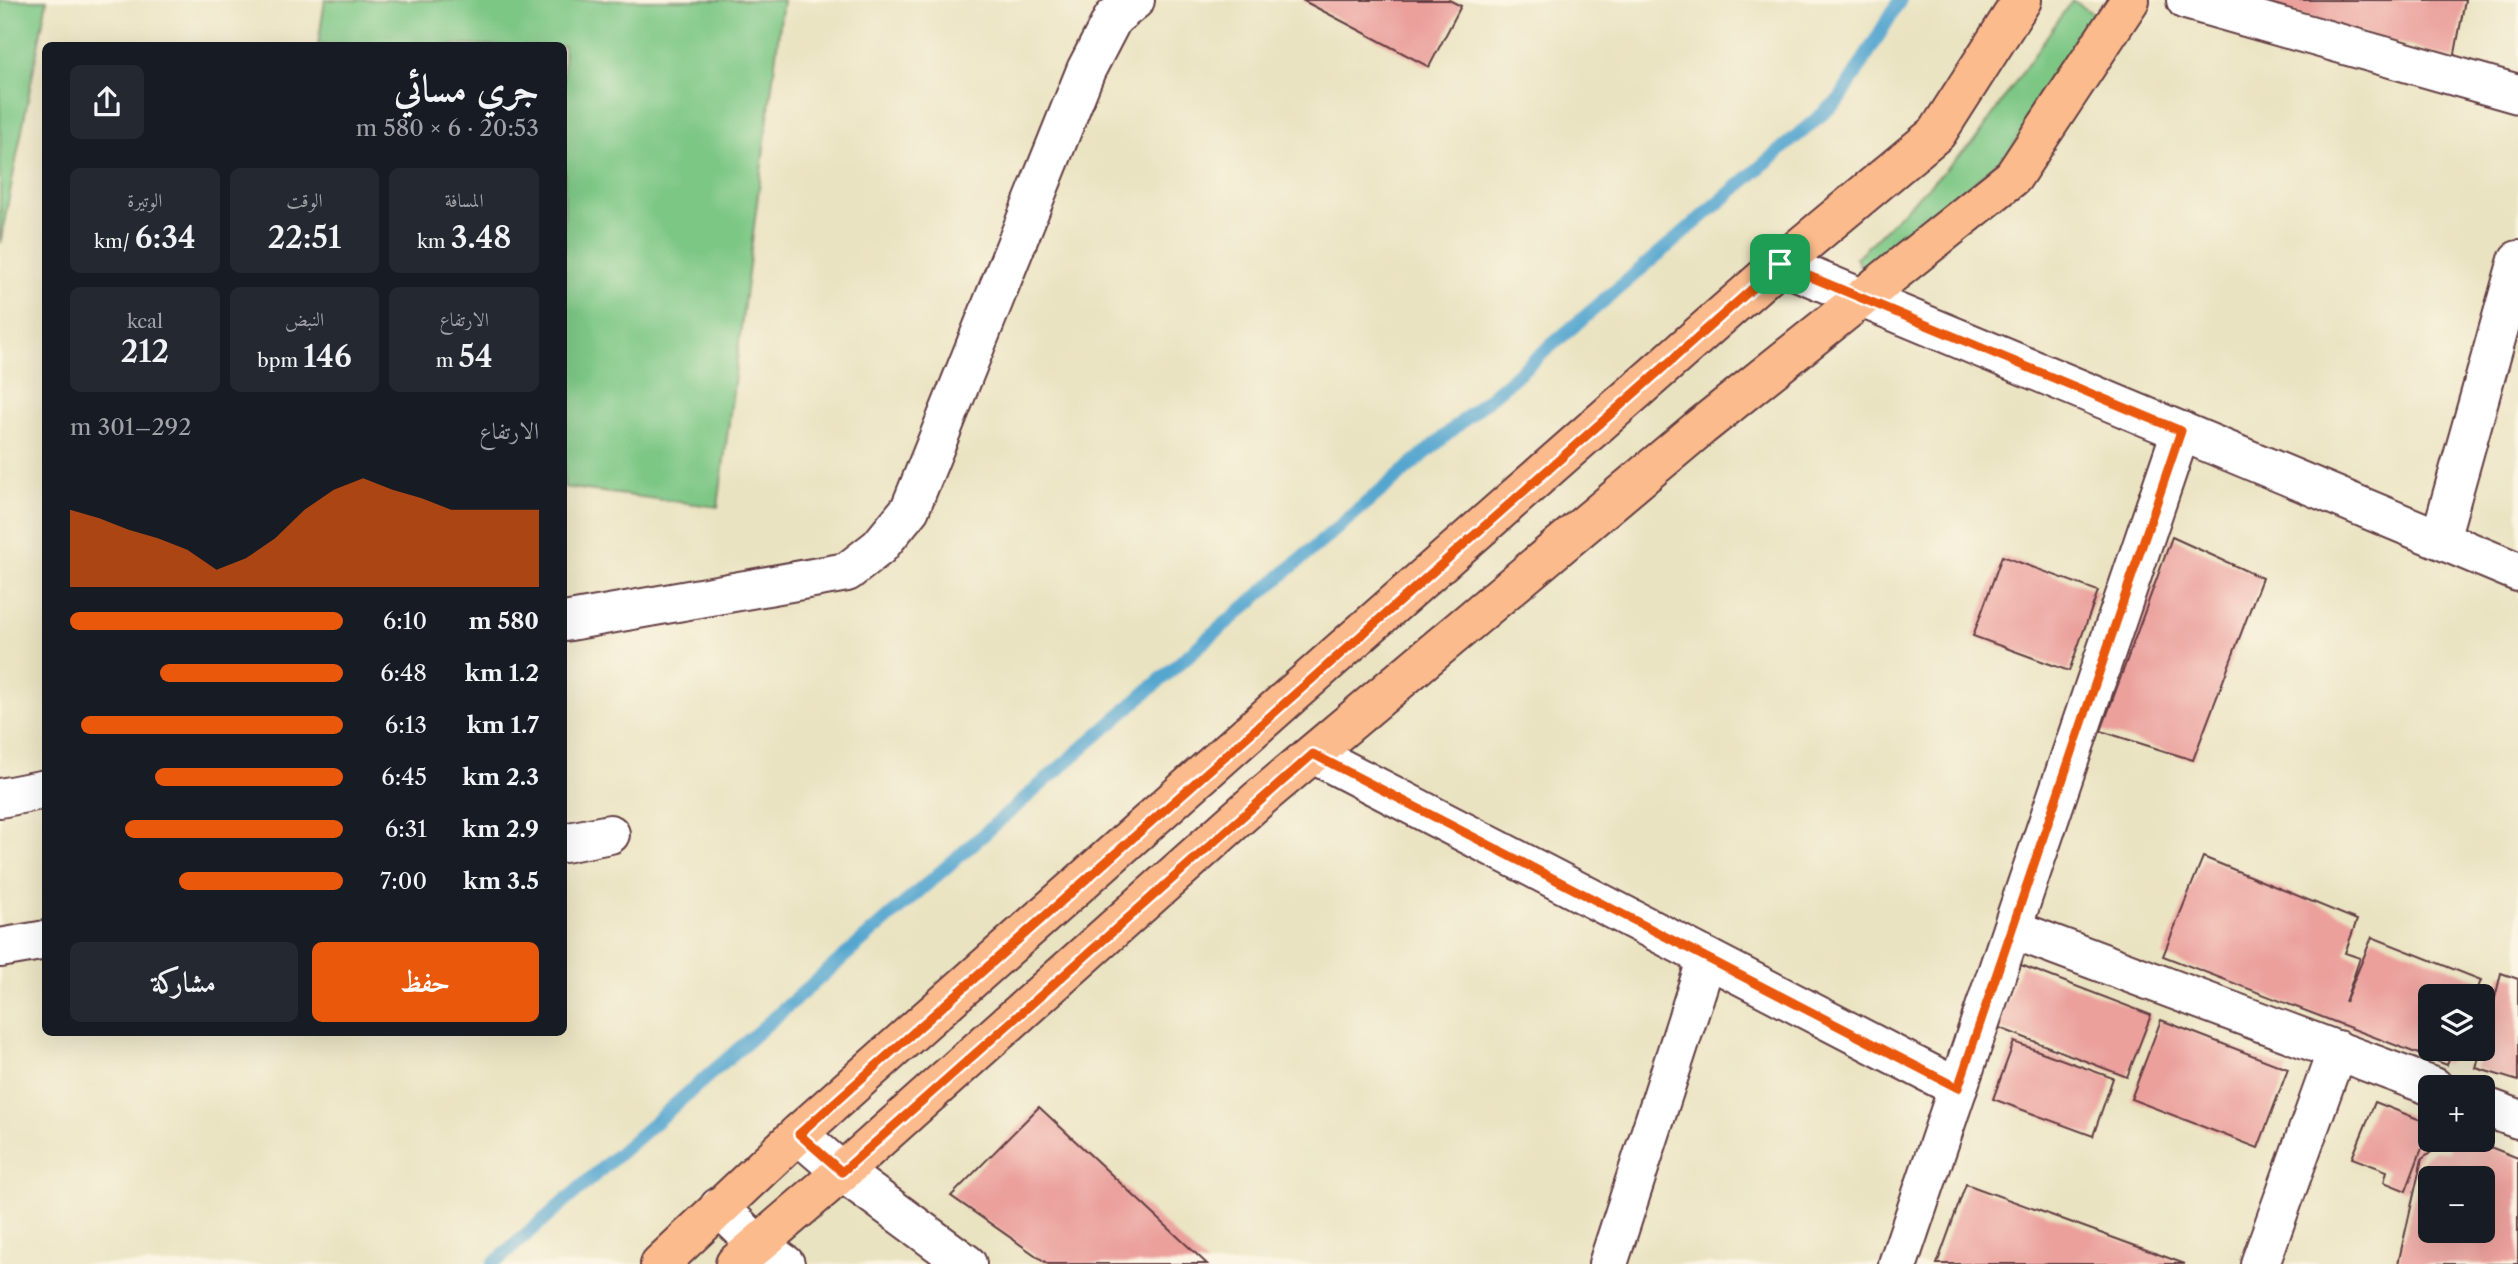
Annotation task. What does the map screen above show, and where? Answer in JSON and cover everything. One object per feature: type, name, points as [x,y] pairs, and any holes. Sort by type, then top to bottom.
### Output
[{"type":"main road","points":[[660,1264],[799,1134],[1780,264],[1937,134],[2022,0]]},
{"type":"main road","points":[[760,1258],[842,1172],[1313,754],[1702,426],[2012,177],[2130,0]]},
{"type":"street","points":[[567,621],[847,572],[879,547],[910,509],[1086,70],[1113,18],[1135,0]]},
{"type":"street","points":[[2186,0],[2518,94]]},
{"type":"street","points":[[2440,539],[2518,260]]},
{"type":"street","points":[[1780,264],[2518,572]]},
{"type":"street","points":[[1898,1264],[2181,431]]},
{"type":"street","points":[[1313,754],[1958,1088]]},
{"type":"street","points":[[0,797],[42,790]]},
{"type":"street","points":[[567,842],[610,834]]},
{"type":"street","points":[[2012,929],[2418,1081]]},
{"type":"street","points":[[0,948],[42,941]]},
{"type":"street","points":[[1608,1264],[1707,958]]},
{"type":"street","points":[[2260,1264],[2337,1050]]},
{"type":"street","points":[[2495,1110],[2518,1119]]},
{"type":"street","points":[[799,1134],[842,1172],[967,1264]]},
{"type":"street","points":[[719,1207],[760,1258]]},
{"type":"green space","points":[[0,0],[47,0],[0,244]]},
{"type":"green space","points":[[325,0],[783,0],[718,507],[567,487],[567,42],[318,42]]},
{"type":"green space","points":[[2072,0],[2097,16],[2009,152],[1869,276],[1863,272],[1856,258],[1976,139]]},
{"type":"building","points":[[1302,0],[1449,0],[1461,6],[1429,67]]},
{"type":"building","points":[[2247,0],[2465,0],[2454,59]]},
{"type":"building","points":[[2172,537],[2262,578],[2193,760],[2101,731]]},
{"type":"building","points":[[2002,556],[2098,591],[2069,671],[1973,636]]},
{"type":"building","points":[[2203,857],[2357,920],[2345,953],[2360,958],[2345,1002],[2372,937],[2481,980],[2480,984],[2418,984],[2418,1054],[2163,956]]},
{"type":"building","points":[[2021,965],[2151,1015],[2127,1077],[1997,1027]]},
{"type":"building","points":[[2501,973],[2518,979],[2518,1081],[2476,1068],[2478,1061],[2495,1061],[2495,998]]},
{"type":"building","points":[[2161,1020],[2288,1069],[2258,1148],[2131,1099]]},
{"type":"building","points":[[2014,1042],[2113,1078],[2093,1136],[1993,1099]]},
{"type":"building","points":[[2375,1102],[2418,1119],[2418,1152],[2421,1152],[2406,1191],[2384,1182],[2387,1171],[2352,1158]]},
{"type":"building","points":[[1039,1107],[1207,1264],[1048,1264],[951,1196]]},
{"type":"building","points":[[2495,1149],[2518,1158],[2518,1264],[2398,1264],[2418,1176],[2418,1243],[2495,1243],[2495,1166],[2420,1166],[2422,1159],[2431,1152],[2495,1152]]},
{"type":"building","points":[[1966,1184],[2185,1264],[1937,1264]]},
{"type":"waterway","points":[[493,1264],[1199,646],[1840,99],[1900,0]]},
{"type":"route","points":[[1780,264],[2181,431],[1958,1088],[1313,754],[842,1172],[799,1134],[1343,649],[1780,264]]}]
